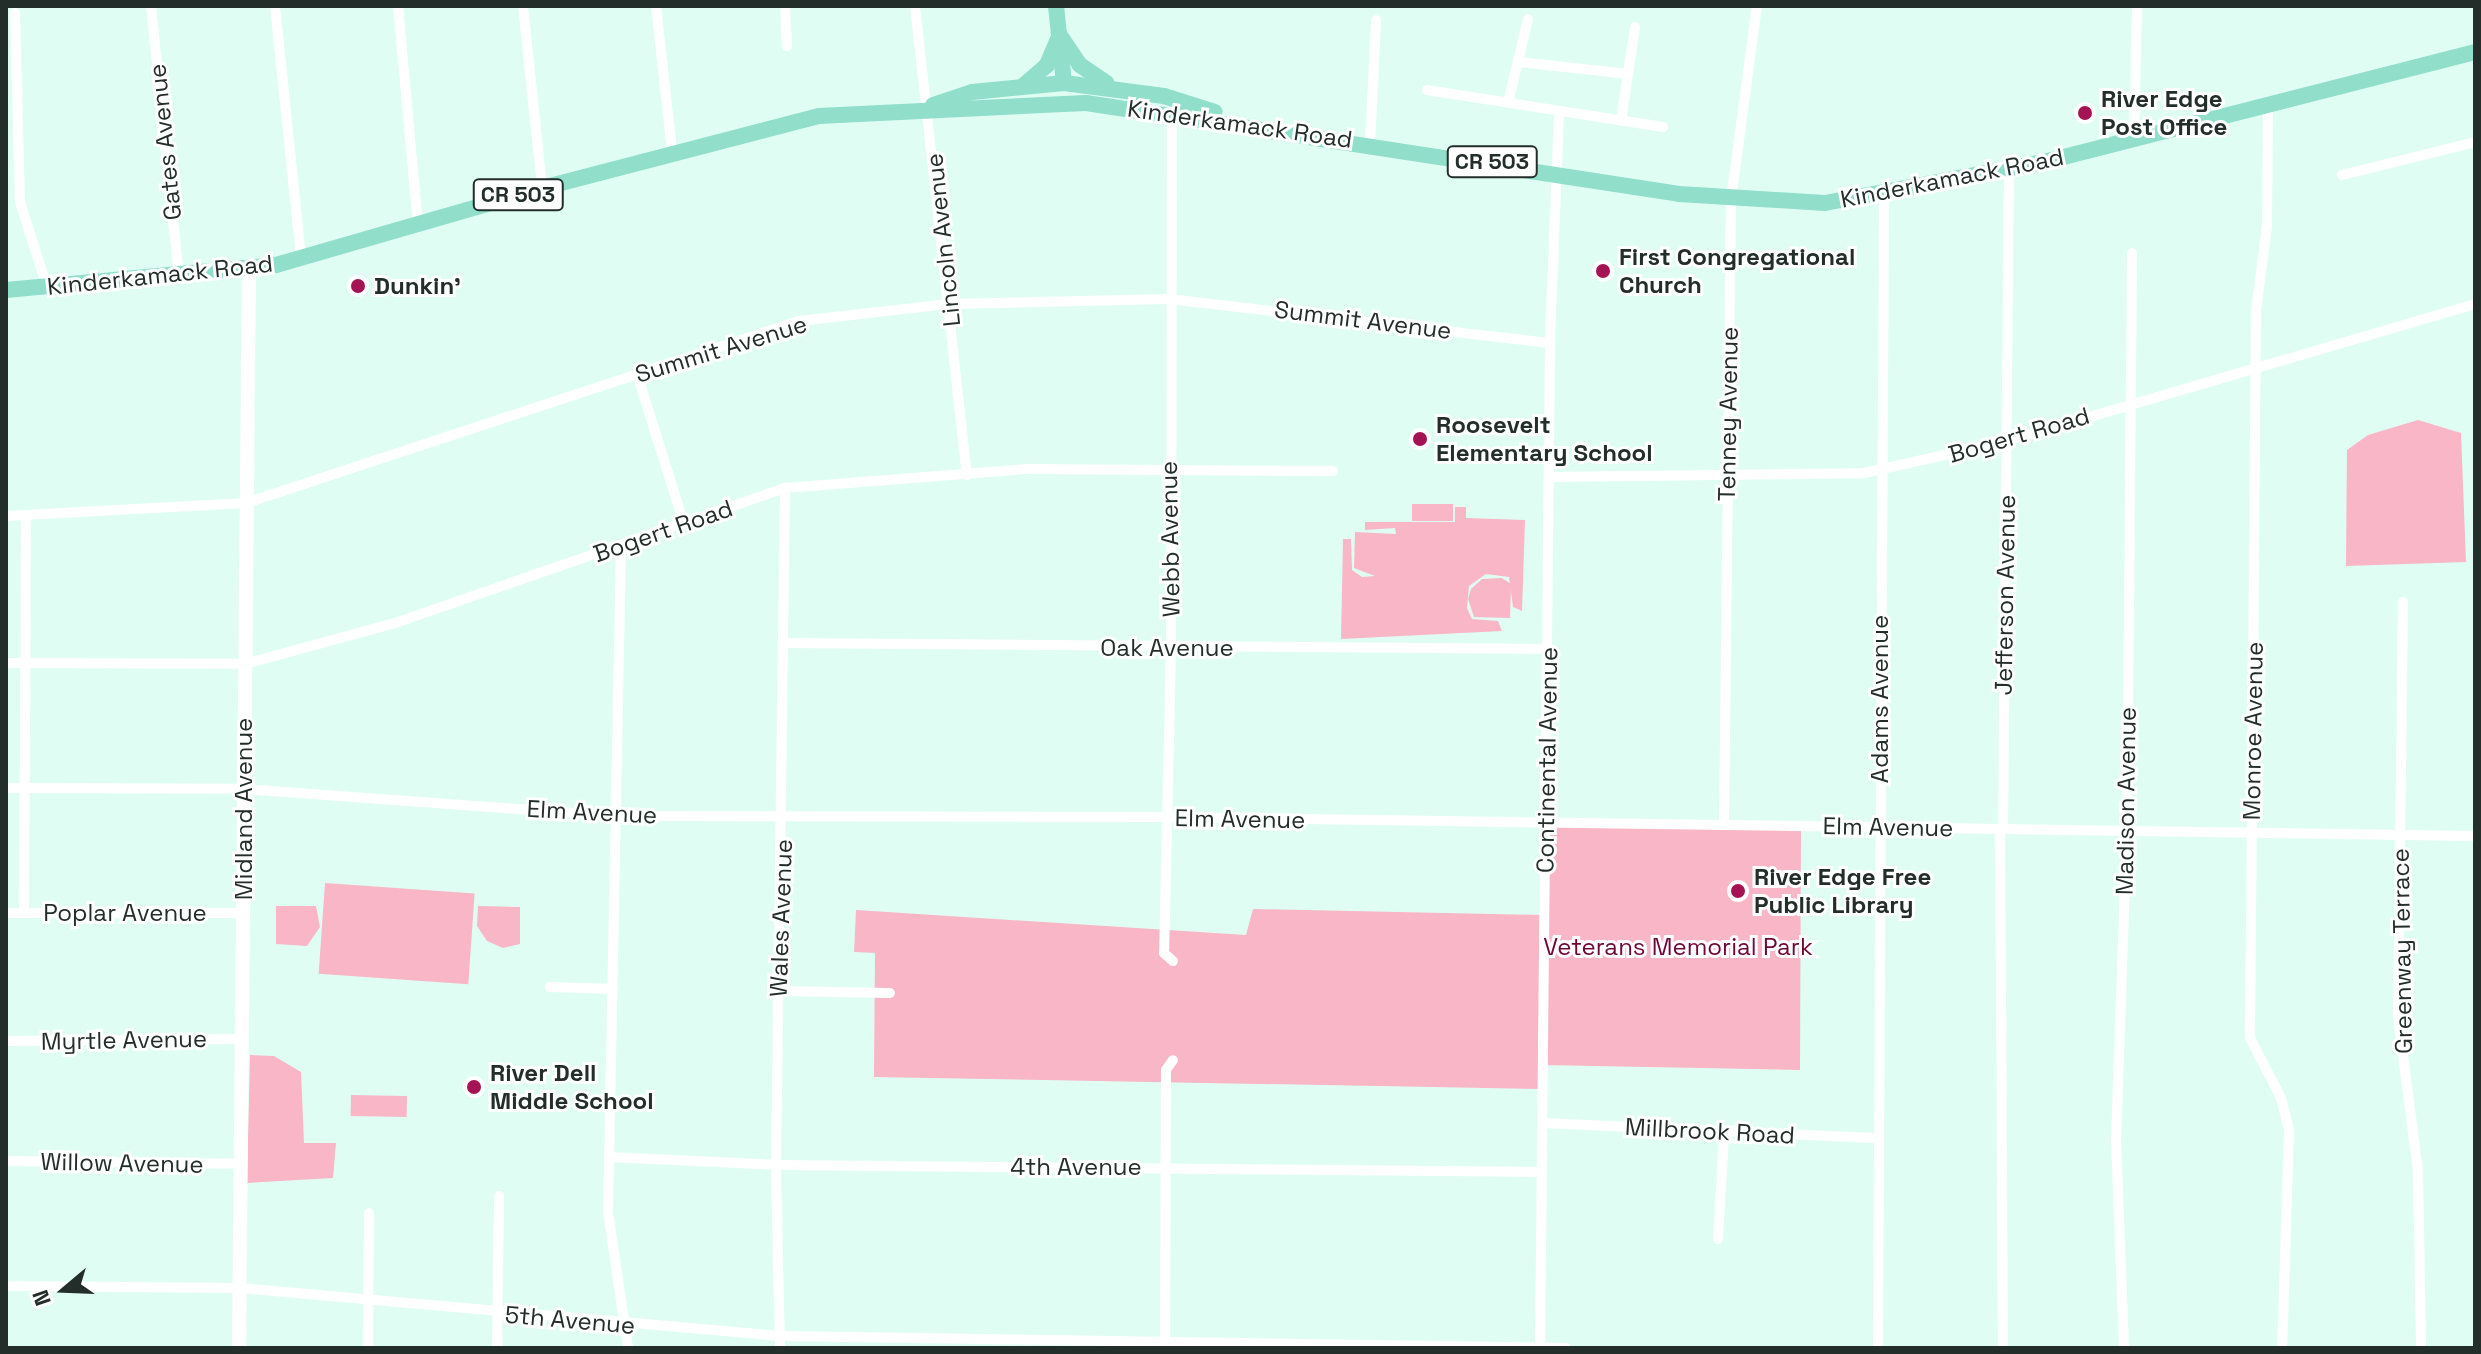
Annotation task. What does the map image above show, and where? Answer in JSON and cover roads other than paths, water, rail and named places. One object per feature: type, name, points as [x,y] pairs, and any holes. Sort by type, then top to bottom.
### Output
[{"type":"main road","points":[[1056,6],[1064,83]]},
{"type":"main road","points":[[1023,86],[1047,65],[1059,34]]},
{"type":"main road","points":[[1059,34],[1080,65],[1116,88]]},
{"type":"main road","name":"Kinderkamack Road","points":[[6,290],[249,271],[672,152],[819,116],[927,107],[968,110],[1086,103],[1242,123],[1731,200],[1825,203],[2009,170],[2475,52]]},
{"type":"main road","points":[[927,107],[954,96],[1064,83],[1181,99],[1242,123]]},
{"type":"main road","points":[[1152,95],[1172,113]]},
{"type":"street","name":"Gates Avenue","points":[[151,6],[179,277]]},
{"type":"street","points":[[275,6],[301,258]]},
{"type":"street","points":[[398,6],[418,224]]},
{"type":"street","points":[[523,6],[542,188]]},
{"type":"street","points":[[656,6],[672,152]]},
{"type":"street","points":[[785,6],[787,46]]},
{"type":"street","name":"Lincoln Avenue","points":[[915,6],[967,475]]},
{"type":"street","name":"Tenney Avenue","points":[[1724,825],[1731,200],[1757,6]]},
{"type":"street","points":[[2134,140],[2137,6]]},
{"type":"street","points":[[15,13],[20,202],[47,287]]},
{"type":"street","points":[[1508,103],[1528,19]]},
{"type":"street","points":[[1370,144],[1376,20]]},
{"type":"street","points":[[1621,121],[1635,27]]},
{"type":"street","points":[[1519,62],[1628,74]]},
{"type":"street","points":[[1427,90],[1663,127]]},
{"type":"street","name":"Monroe Avenue","points":[[2268,106],[2267,226],[2256,311],[2250,1038],[2281,1098],[2289,1131],[2282,1348]]},
{"type":"street","name":"Continental Avenue","points":[[1540,1347],[1550,343],[1553,171],[1559,111]]},
{"type":"street","name":"Webb Avenue","points":[[1172,113],[1169,299],[1171,649],[1164,953],[1173,961]]},
{"type":"street","points":[[2342,175],[2475,142]]},
{"type":"street","name":"Jefferson Avenue","points":[[2003,1348],[2001,829],[2009,170]]},
{"type":"street","name":"Adams Avenue","points":[[1878,1348],[1876,1138],[1884,193]]},
{"type":"street","name":"Madison Avenue","points":[[2124,1348],[2116,1141],[2127,830],[2132,253]]},
{"type":"street","name":"Midland Avenue","points":[[239,1348],[249,271]]},
{"type":"street","name":"Summit Avenue","points":[[6,516],[246,503],[799,321],[949,304],[1169,299],[1550,343]]},
{"type":"street","name":"Bogert Road","points":[[1550,477],[1728,479],[1882,469],[2007,441],[2133,403],[2256,371],[2475,304]]},
{"type":"street","points":[[637,374],[684,524]]},
{"type":"street","name":"Bogert Road","points":[[6,663],[245,664],[395,623],[785,488],[967,475],[1169,470],[1333,471]]},
{"type":"street","name":"Wales Avenue","points":[[780,1342],[776,1165],[784,815],[785,488]]},
{"type":"street","points":[[24,913],[26,515]]},
{"type":"street","points":[[621,546],[608,1212],[628,1325],[628,1348]]},
{"type":"street","name":"Greenway Terrace","points":[[2403,602],[2398,1017],[2418,1172],[2421,1348]]},
{"type":"street","name":"Oak Avenue","points":[[786,643],[1171,649],[1548,649]]},
{"type":"street","name":"Elm Avenue","points":[[6,788],[245,789],[614,816],[1169,817],[2475,836]]},
{"type":"street","name":"Poplar Avenue","points":[[6,913],[244,913]]},
{"type":"street","points":[[550,987],[613,989]]},
{"type":"street","points":[[779,991],[890,993]]},
{"type":"street","name":"Myrtle Avenue","points":[[6,1041],[242,1039]]},
{"type":"street","points":[[1165,1344],[1166,1070],[1173,1060]]},
{"type":"street","name":"Millbrook Road","points":[[1543,1123],[1724,1135],[1876,1138]]},
{"type":"street","points":[[1718,1239],[1724,1135]]},
{"type":"street","name":"4th Avenue","points":[[609,1157],[776,1165],[1542,1172]]},
{"type":"street","name":"Willow Avenue","points":[[6,1161],[239,1164]]},
{"type":"street","points":[[497,1348],[499,1196]]},
{"type":"street","points":[[368,1348],[369,1213]]},
{"type":"street","name":"5th Avenue","points":[[6,1286],[239,1288],[780,1342],[1566,1348]]},
{"type":"place","name":"River Edge Post Office","points":[[2085,113]]},
{"type":"place","name":"First Congregational Church","points":[[1603,271]]},
{"type":"place","name":"Dunkin'","points":[[358,286]]},
{"type":"place","name":"Roosevelt Elementary School","points":[[1420,439]]},
{"type":"place","name":"River Edge Free Public Library","points":[[1738,891]]},
{"type":"place","name":"River Dell Middle School","points":[[474,1087]]},
{"type":"park label","name":"Veterans Memorial Park","points":[[1678,947]]}]
